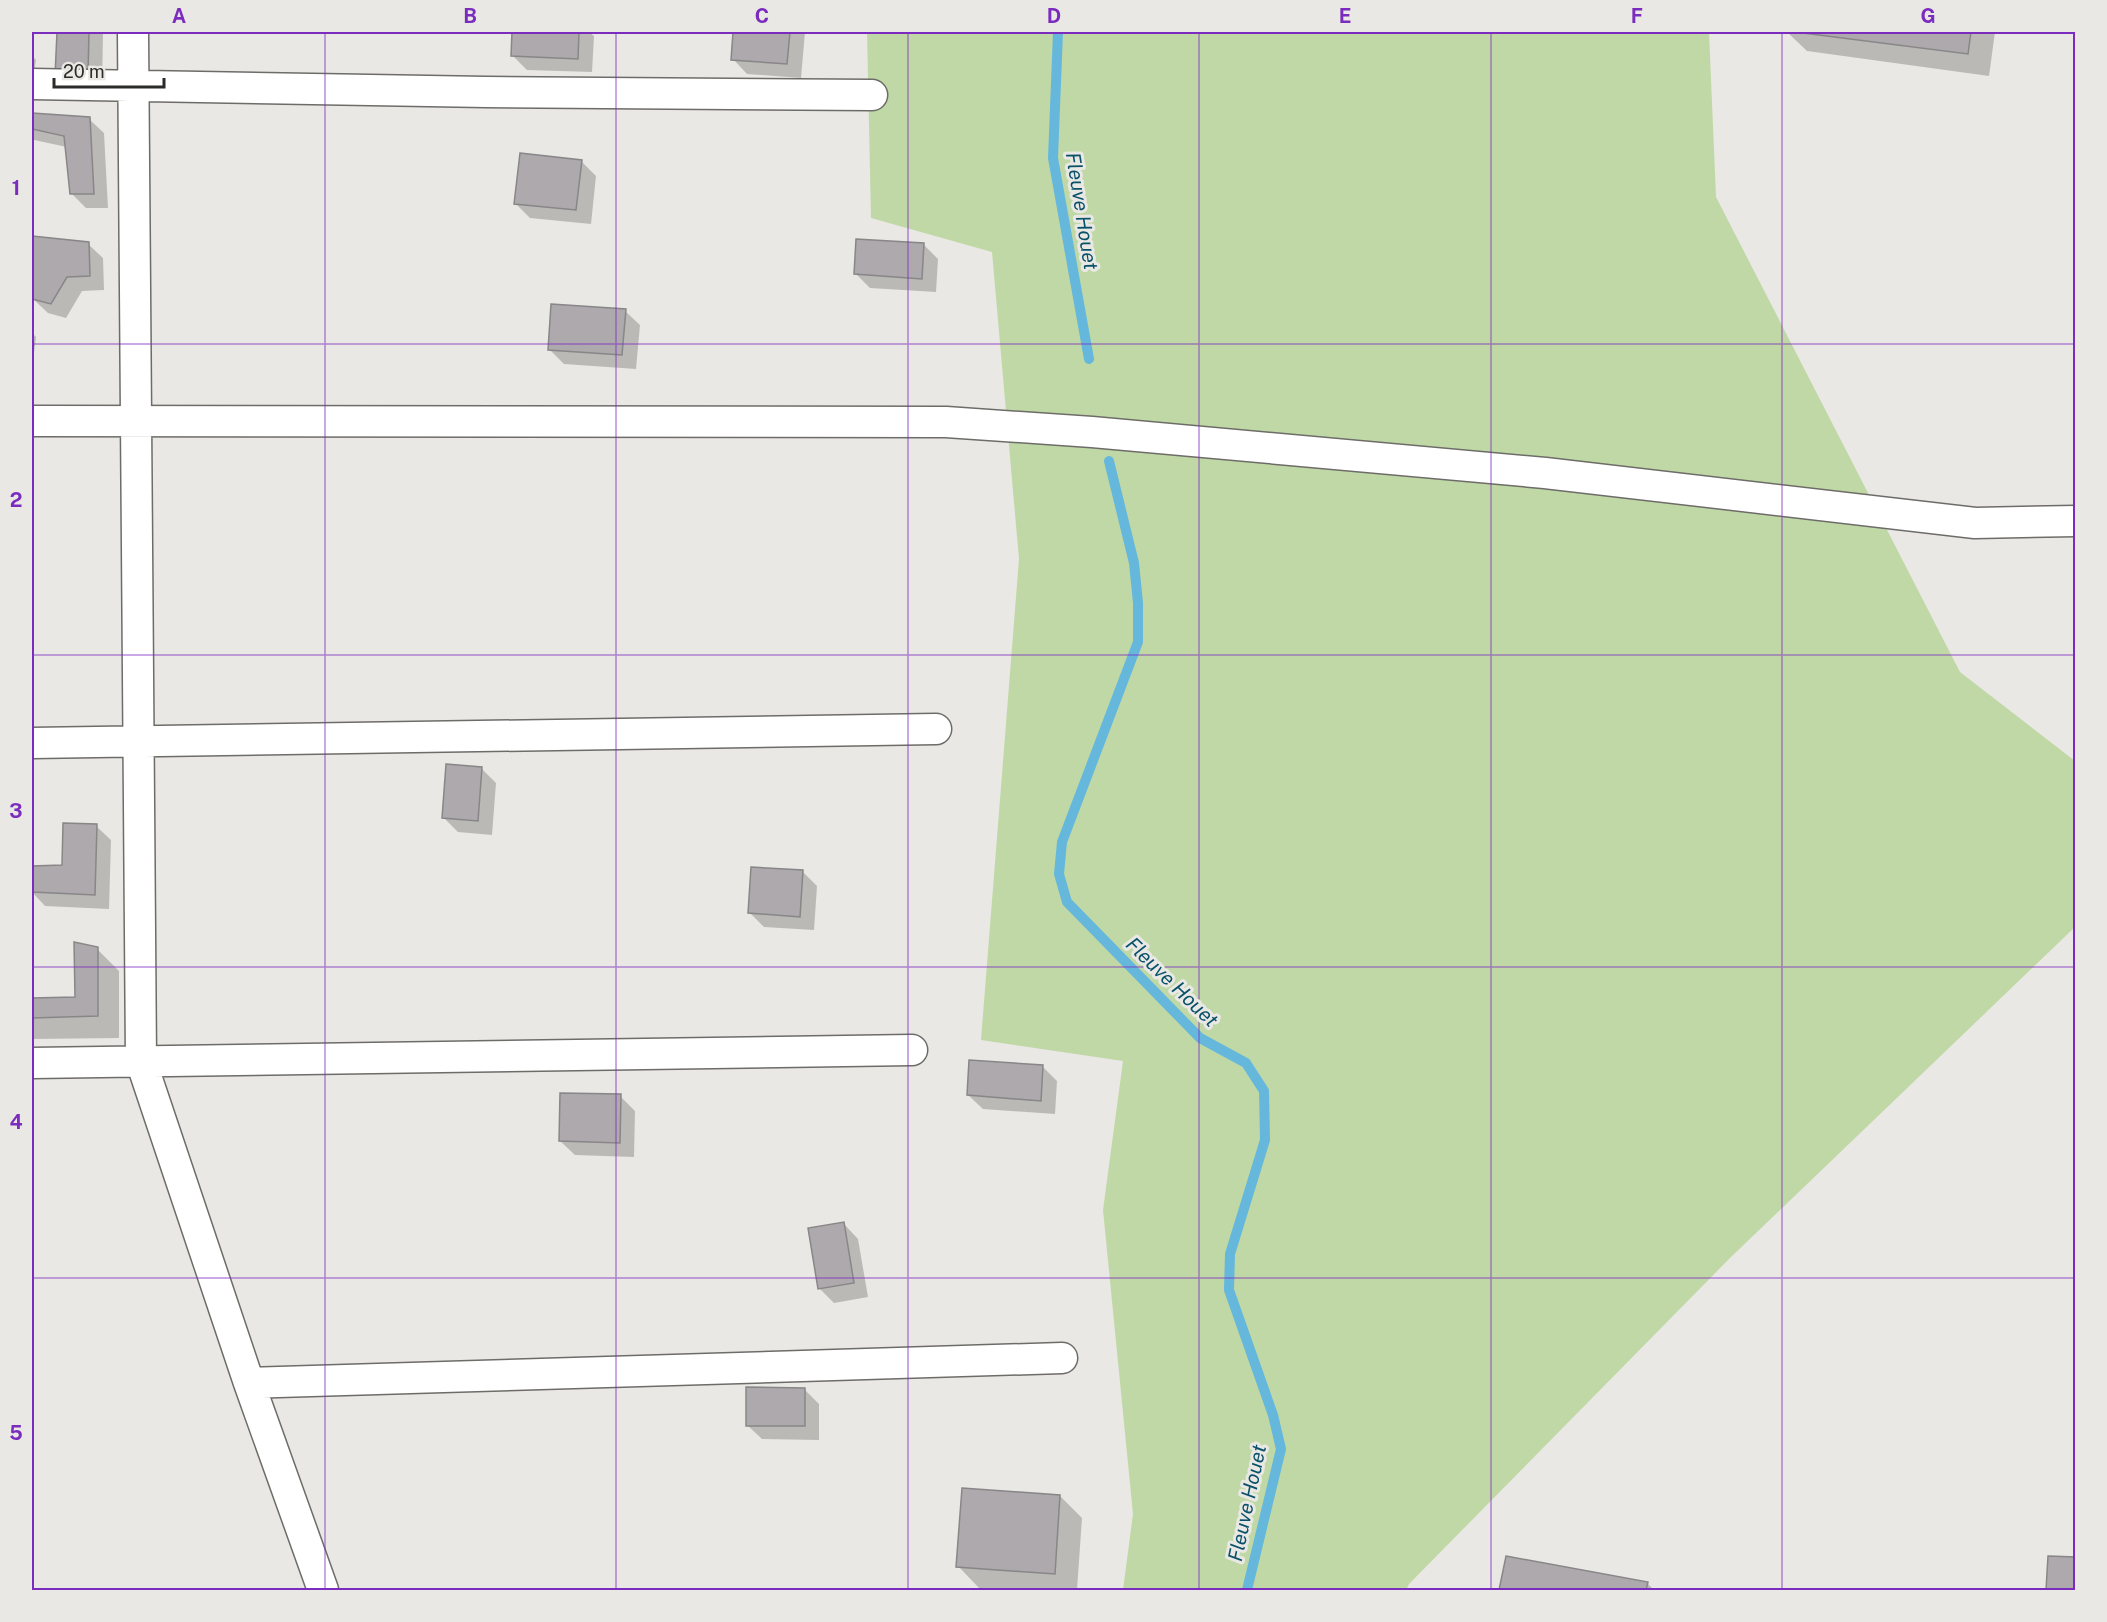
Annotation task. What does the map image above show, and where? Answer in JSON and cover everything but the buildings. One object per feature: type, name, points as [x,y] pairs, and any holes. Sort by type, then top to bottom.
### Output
[{"type":"street","points":[[133,32],[141,1061],[249,1383],[323,1590]]},
{"type":"street","points":[[32,84],[872,95]]},
{"type":"street","points":[[32,421],[946,422],[1092,432],[1545,473],[1975,523],[2076,521]]},
{"type":"street","points":[[32,743],[936,729]]},
{"type":"street","points":[[32,1063],[912,1050]]},
{"type":"street","points":[[249,1383],[1062,1358]]},
{"type":"green space","points":[[867,32],[1709,32],[1716,197],[1960,672],[2075,761],[2075,927],[1730,1258],[1409,1584],[1406,1590],[1123,1590],[1133,1514],[1103,1210],[1123,1061],[981,1040],[1019,559],[992,252],[871,218]]},
{"type":"waterway","name":"Fleuve Houet","points":[[1058,32],[1053,158],[1089,359]]},
{"type":"waterway","name":"Fleuve Houet","points":[[1109,461],[1134,563],[1138,603],[1138,642],[1062,842],[1059,874],[1067,902],[1200,1038],[1246,1063],[1264,1091],[1265,1140],[1230,1254],[1229,1290],[1273,1415],[1281,1449],[1247,1590]]}]
